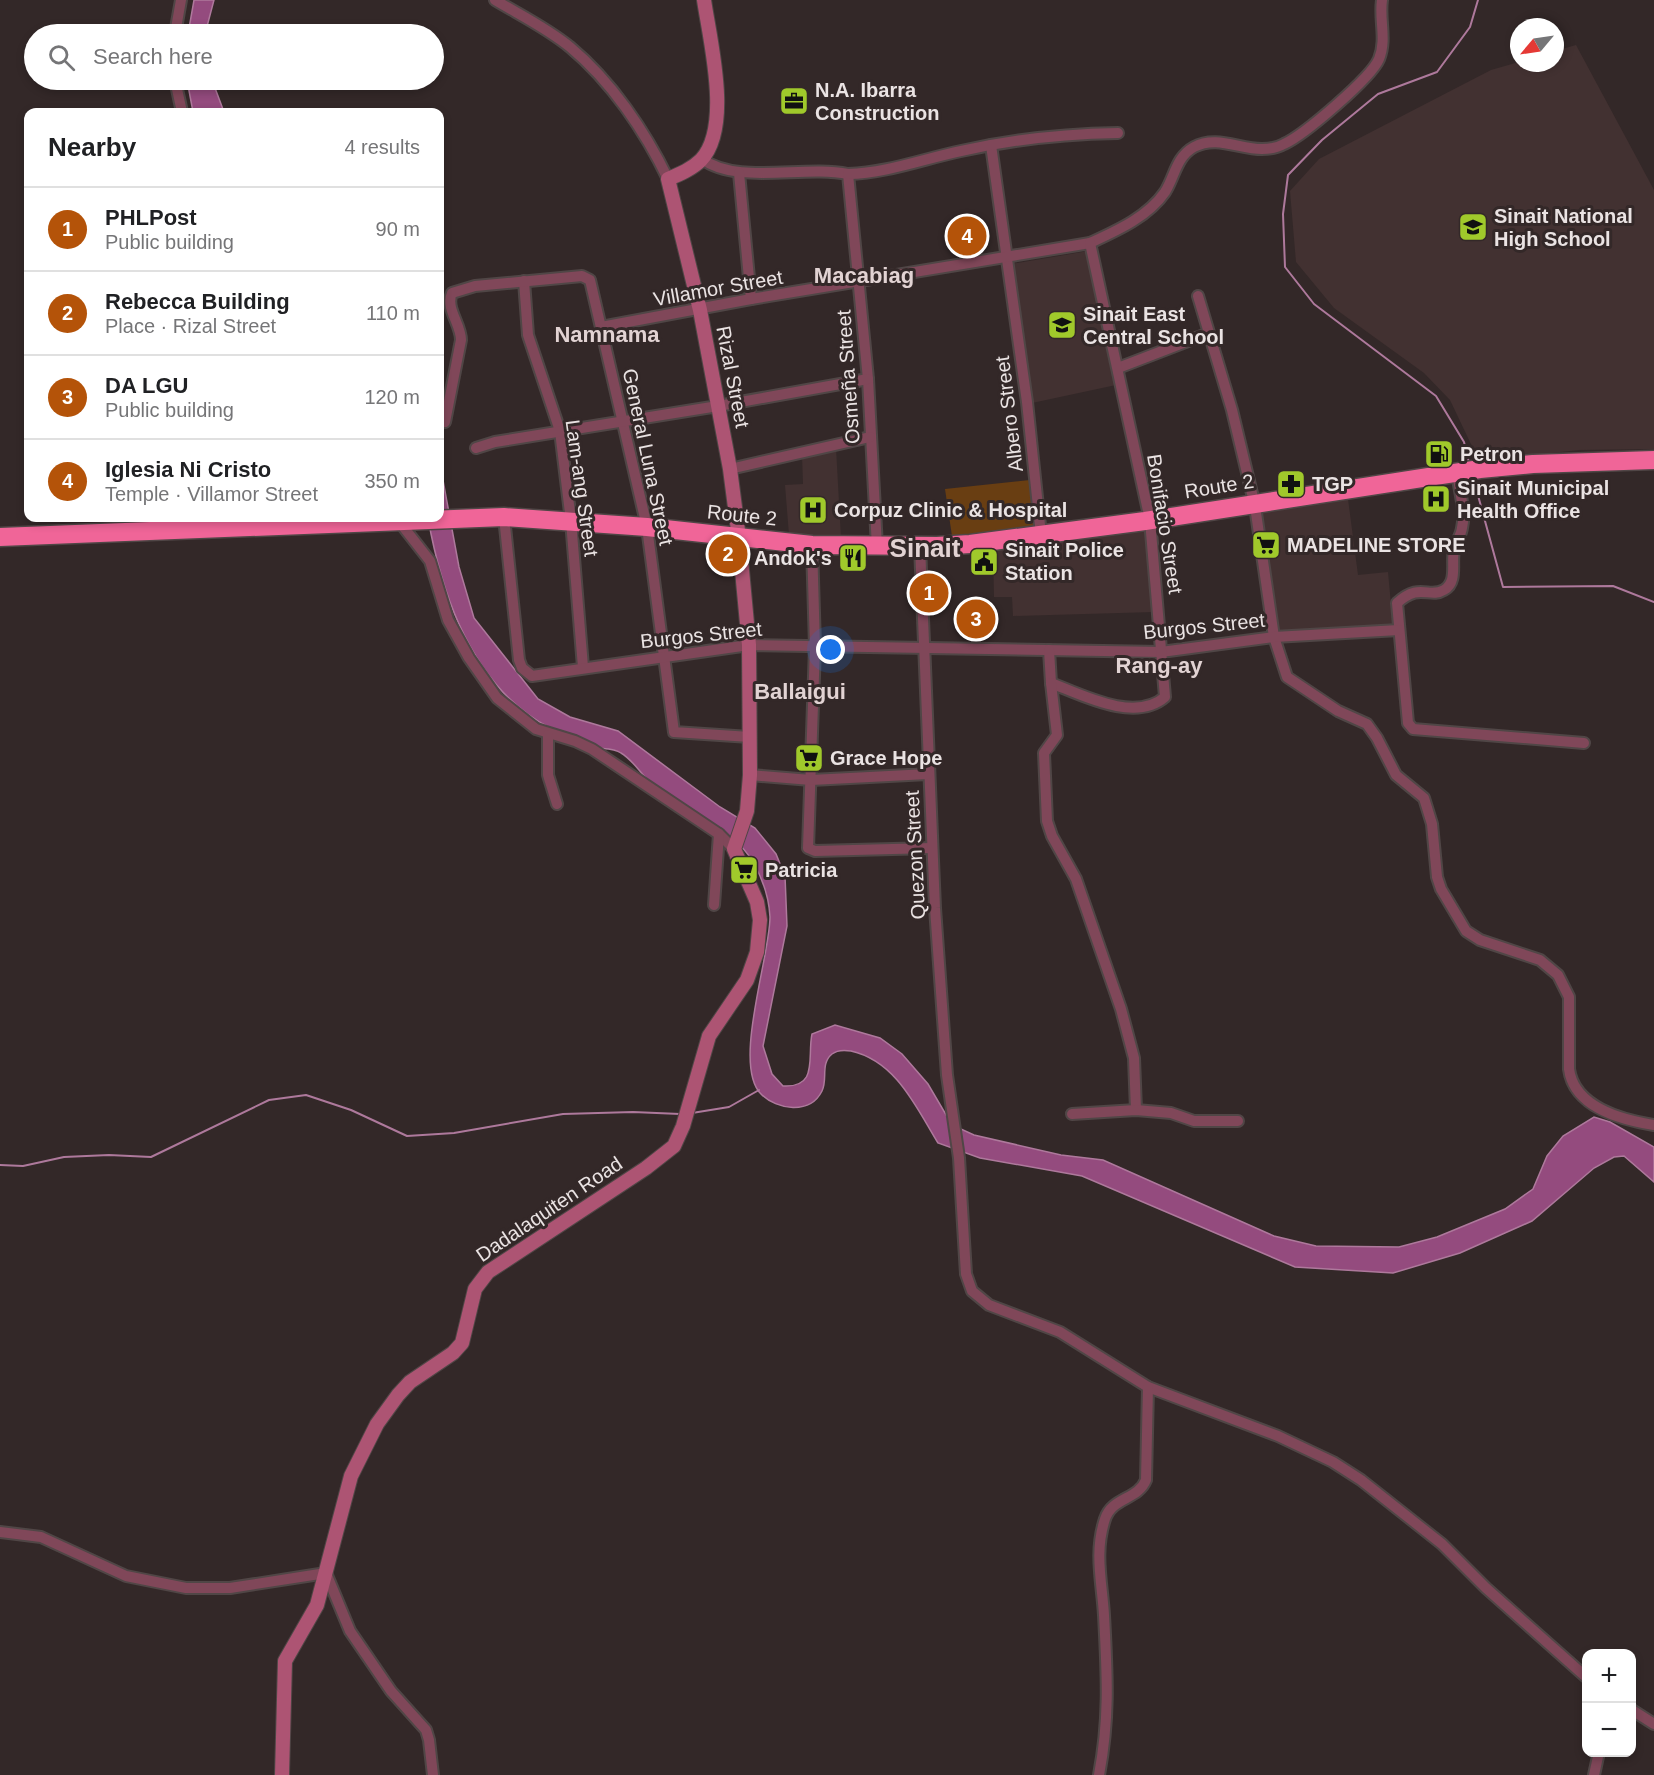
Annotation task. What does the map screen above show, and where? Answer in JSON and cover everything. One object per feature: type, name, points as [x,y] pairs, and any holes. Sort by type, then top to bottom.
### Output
[{"type":"highway","name":"Route 2","points":[[444,518],[504,517],[571,521],[812,545],[877,547],[970,544],[1150,520],[1480,469],[1543,463],[1654,460]]},
{"type":"highway","name":"Route 2","points":[[0,537],[341,522]]},
{"type":"street","points":[[177,24],[182,0]]},
{"type":"street","name":"Rizal Street","points":[[495,0],[567,45],[596,70],[617,96],[668,179],[700,310],[730,469],[739,538],[749,645],[750,775],[747,811],[736,843]]},
{"type":"street","points":[[668,179],[689,169],[702,159],[717,121],[714,70],[704,0]]},
{"type":"street","name":"Villamor Street","points":[[601,327],[752,299],[1090,243],[1128,225],[1150,207],[1165,192],[1182,158],[1195,146],[1219,142],[1273,149],[1286,144],[1330,110],[1359,83],[1378,61],[1384,32],[1380,12],[1382,0]]},
{"type":"street","points":[[177,90],[181,108]]},
{"type":"street","points":[[702,159],[721,171],[739,174],[818,170],[848,174],[880,171],[991,145],[1064,134],[1118,133]]},
{"type":"street","name":"Albero Street","points":[[991,145],[1028,402],[1041,535]]},
{"type":"street","points":[[739,174],[752,299]]},
{"type":"street","name":"Osmeña Street","points":[[848,174],[868,379],[877,547]]},
{"type":"street","name":"Bonifacio Street","points":[[1051,683],[1125,707],[1158,702],[1166,696],[1150,520],[1090,243]]},
{"type":"street","name":"General Luna Street","points":[[445,422],[461,340],[461,331],[450,306],[452,293],[475,285],[582,276],[588,278],[647,527],[675,733],[750,737]]},
{"type":"street","name":"Lam-ang Street","points":[[524,281],[528,335],[560,431],[571,521],[583,668]]},
{"type":"street","points":[[1198,296],[1232,410],[1254,504],[1274,637],[1289,680],[1338,711],[1367,724],[1396,775],[1426,801],[1432,824],[1437,877],[1461,925],[1473,936],[1533,957],[1548,965],[1558,975],[1569,996],[1569,1069],[1570,1078],[1578,1092],[1601,1109],[1628,1121],[1654,1125]]},
{"type":"street","points":[[1118,368],[1209,333]]},
{"type":"street","points":[[476,448],[495,442],[868,379]]},
{"type":"street","points":[[730,469],[870,437]]},
{"type":"street","points":[[1458,472],[1463,525],[1454,551],[1453,579],[1445,590],[1436,592],[1419,590],[1404,596],[1397,603],[1410,727],[1584,743]]},
{"type":"street","name":"Burgos Street","points":[[504,517],[512,612],[522,668],[526,673],[538,676],[749,645],[1161,652],[1274,637],[1399,630]]},
{"type":"street","points":[[410,522],[430,561],[448,620],[489,689],[509,710],[548,735],[575,741],[592,749],[736,843]]},
{"type":"street","points":[[812,545],[815,647],[807,838],[809,850],[932,848]]},
{"type":"street","name":"Quezon Street","points":[[920,546],[932,848],[947,1075],[956,1124],[968,1284],[977,1298],[1011,1314],[1060,1332],[1148,1387],[1278,1436],[1333,1462],[1361,1480],[1442,1544],[1486,1588],[1582,1673]]},
{"type":"street","points":[[1049,650],[1057,731],[1055,740],[1044,753],[1047,821],[1077,884],[1121,1009],[1134,1058],[1136,1110]]},
{"type":"street","points":[[548,735],[548,775],[557,804]]},
{"type":"street","points":[[750,775],[811,780],[928,774]]},
{"type":"street","points":[[714,904],[719,834]]},
{"type":"street","name":"Dadalaquiten Road","points":[[282,1775],[283,1669],[291,1648],[316,1605],[351,1476],[360,1453],[398,1395],[410,1382],[453,1353],[462,1343],[475,1289],[480,1279],[504,1259],[646,1168],[674,1146],[709,1036],[747,980],[758,952],[760,927],[757,902],[736,843]]},
{"type":"street","points":[[1072,1114],[1136,1110],[1171,1113],[1194,1121],[1238,1121]]},
{"type":"street","points":[[1098,1775],[1108,1701],[1099,1548],[1104,1521],[1113,1504],[1137,1492],[1146,1480],[1148,1387]]},
{"type":"street","points":[[0,1532],[41,1537],[126,1576],[186,1588],[230,1588],[326,1573],[350,1631],[391,1690],[426,1730],[433,1775]]},
{"type":"street","points":[[1636,1713],[1654,1724]]},
{"type":"street","points":[[1594,1775],[1598,1757]]},
{"type":"shaded area","points":[[194,0],[214,0],[208,24],[190,24]]},
{"type":"shaded area","name":"Sinait National High School","points":[[1576,45],[1654,190],[1654,449],[1579,450],[1479,461],[1450,400],[1424,373],[1334,308],[1296,262],[1290,191],[1319,159],[1491,70],[1510,65],[1510,72],[1564,72],[1564,48]]},
{"type":"shaded area","points":[[189,90],[216,90],[222,108],[192,108]]},
{"type":"shaded area","name":"Sinait East Central School","points":[[1088,251],[1116,385],[1032,403],[1011,264]]},
{"type":"shaded area","name":"Corpuz Clinic & Hospital","points":[[836,448],[841,538],[789,535],[785,485],[803,484],[802,455]]},
{"type":"shaded area","points":[[1030,480],[1034,526],[952,536],[945,489]]},
{"type":"shaded area","points":[[444,486],[459,567],[474,618],[538,699],[570,717],[618,731],[720,807],[755,828],[776,854],[785,876],[787,926],[763,1046],[772,1074],[783,1086],[802,1082],[807,1076],[812,1034],[835,1025],[880,1038],[902,1054],[928,1084],[952,1125],[974,1135],[1061,1155],[1103,1160],[1274,1236],[1316,1246],[1399,1247],[1437,1237],[1505,1209],[1533,1189],[1547,1156],[1563,1136],[1594,1117],[1610,1122],[1654,1147],[1654,1182],[1624,1156],[1614,1157],[1594,1168],[1532,1221],[1460,1253],[1393,1273],[1295,1267],[1082,1176],[980,1158],[938,1143],[903,1087],[893,1075],[867,1056],[844,1050],[832,1054],[826,1062],[824,1086],[817,1099],[802,1107],[793,1108],[776,1104],[761,1094],[753,1080],[750,1060],[751,1036],[770,917],[767,896],[757,870],[747,854],[730,836],[660,791],[625,755],[615,750],[584,744],[550,728],[523,711],[500,689],[481,665],[465,638],[452,609],[429,522],[444,522]]},
{"type":"shaded area","points":[[1348,499],[1358,575],[1388,572],[1393,626],[1278,633],[1259,509]]},
{"type":"shaded area","points":[[1146,528],[1154,612],[1013,616],[1012,597],[994,597],[993,548]]},
{"type":"waterway","points":[[1469,463],[1464,442],[1436,396],[1314,304],[1285,267],[1283,214],[1288,175],[1322,140],[1378,94],[1437,72],[1470,27],[1478,0]]},
{"type":"waterway","points":[[1473,477],[1503,587],[1613,586],[1654,602]]},
{"type":"waterway","points":[[692,1113],[729,1107],[759,1090]]},
{"type":"waterway","points":[[0,1165],[23,1166],[64,1157],[109,1155],[151,1157],[269,1100],[306,1095],[351,1110],[407,1136],[454,1133],[563,1114],[633,1112],[680,1114]]},
{"type":"place","name":"N.A. Ibarra Construction","points":[[794,101]]},
{"type":"place","name":"Sinait National High School","points":[[1473,227]]},
{"type":"place","name":"Iglesia Ni Cristo","points":[[967,236]]},
{"type":"place","name":"Sinait East Central School","points":[[1062,325]]},
{"type":"place","name":"Petron","points":[[1439,454]]},
{"type":"place","name":"TGP","points":[[1291,484]]},
{"type":"place","name":"Sinait Municipal Health Office","points":[[1436,499]]},
{"type":"place","name":"Corpuz Clinic & Hospital","points":[[813,510]]},
{"type":"place","name":"MADELINE STORE","points":[[1266,545]]},
{"type":"place","name":"Rebecca Building","points":[[728,554]]},
{"type":"place","name":"Andok's","points":[[853,558]]},
{"type":"place","name":"Sinait Police Station","points":[[984,562]]},
{"type":"place","name":"PHLPost","points":[[929,593]]},
{"type":"place","name":"DA LGU","points":[[976,619]]},
{"type":"place","name":"Grace Hope","points":[[809,758]]},
{"type":"place","name":"Patricia","points":[[744,870]]},
{"type":"district","name":"Macabiag","points":[[864,275]]},
{"type":"district","name":"Namnama","points":[[607,334]]},
{"type":"district","name":"Sinait","points":[[925,548]]},
{"type":"district","name":"Rang-ay","points":[[1159,665]]},
{"type":"district","name":"Ballaigui","points":[[800,691]]}]
